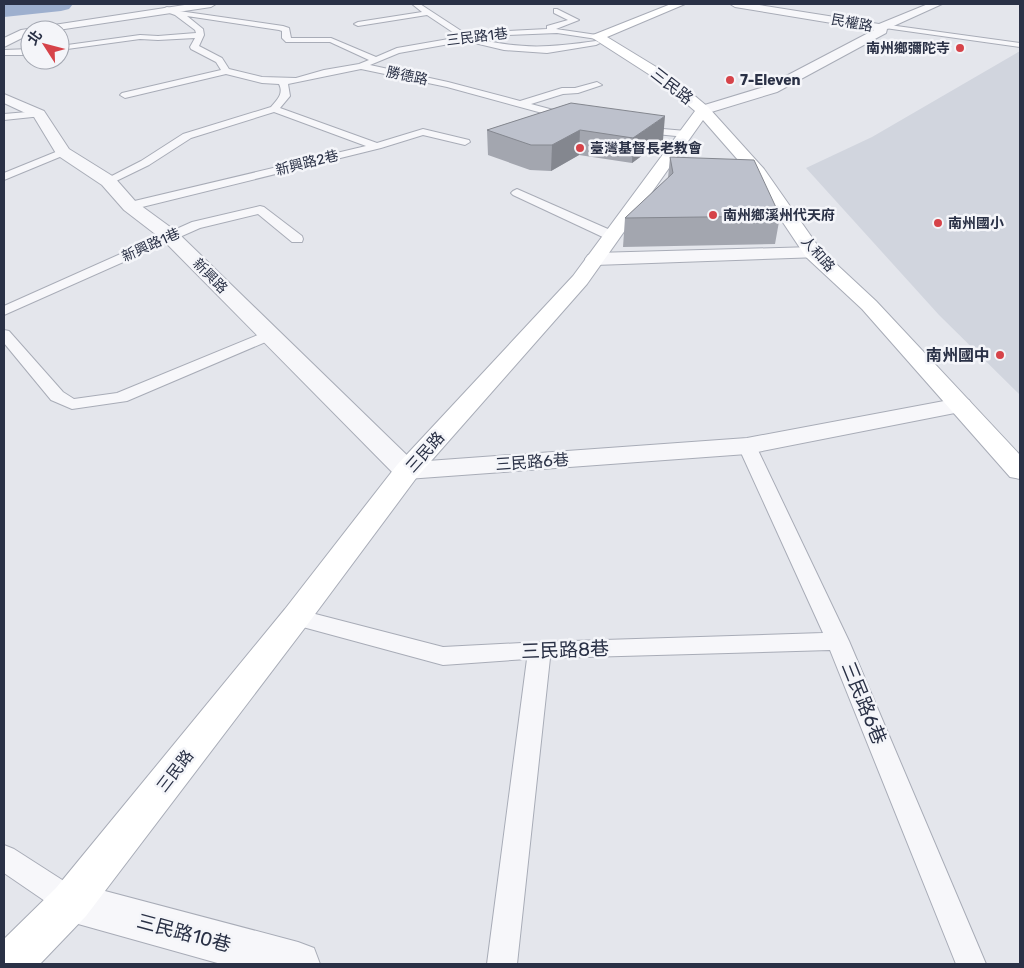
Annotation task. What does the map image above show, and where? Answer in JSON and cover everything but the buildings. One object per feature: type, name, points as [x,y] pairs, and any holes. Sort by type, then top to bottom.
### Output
[{"type":"main road","points":[[602,39],[656,13],[680,4]]},
{"type":"main road","points":[[638,7],[656,13]]},
{"type":"main road","name":"三民路","points":[[10,964],[71,902],[296,617],[407,471],[580,280],[703,110],[666,79],[602,39]]},
{"type":"main road","name":"人和路","points":[[703,110],[758,173],[813,253],[869,305],[1020,471]]},
{"type":"street","points":[[70,25],[211,4]]},
{"type":"street","name":"民權路","points":[[735,4],[883,27]]},
{"type":"street","points":[[703,110],[772,88],[882,31],[883,27],[937,4]]},
{"type":"street","points":[[4,43],[20,34]]},
{"type":"street","points":[[4,98],[39,114]]},
{"type":"street","name":"新興路","points":[[39,114],[63,152],[108,181],[130,206],[170,236],[407,471]]},
{"type":"street","points":[[604,248],[813,253]]},
{"type":"street","name":"三民路6巷","points":[[407,471],[747,446],[960,405]]},
{"type":"street","name":"三民路10巷","points":[[71,902],[298,964]]},
{"type":"lane","points":[[415,4],[468,40],[504,48],[547,50],[602,39]]},
{"type":"lane","name":"勝德路","points":[[172,11],[199,29],[200,35],[194,47],[219,60],[226,71],[252,78],[282,82],[361,66],[581,120]]},
{"type":"lane","points":[[172,11],[280,28],[286,30],[286,38],[290,40],[331,40],[377,60]]},
{"type":"lane","points":[[542,31],[575,20],[557,12]]},
{"type":"lane","points":[[358,24],[429,13]]},
{"type":"lane","points":[[883,27],[1020,45]]},
{"type":"lane","name":"三民路1巷","points":[[361,66],[385,55],[405,50],[449,41],[468,40],[508,33],[542,31],[602,39]]},
{"type":"lane","points":[[70,46],[140,36],[158,38],[200,35]]},
{"type":"lane","points":[[4,53],[20,52]]},
{"type":"lane","points":[[125,95],[226,71]]},
{"type":"lane","points":[[108,181],[145,163],[187,136],[274,109],[285,96],[285,88],[282,82]]},
{"type":"lane","points":[[521,104],[562,90],[574,91],[597,85]]},
{"type":"lane","name":"新興路2巷","points":[[274,109],[377,146]]},
{"type":"lane","points":[[4,117],[39,114]]},
{"type":"lane","points":[[628,129],[686,134]]},
{"type":"lane","points":[[377,146],[423,132],[465,142]]},
{"type":"lane","name":"新興路2巷","points":[[130,206],[377,146]]},
{"type":"lane","points":[[4,177],[63,152]]},
{"type":"lane","points":[[517,193],[604,248]]},
{"type":"lane","name":"新興路1巷","points":[[4,311],[170,236],[196,226],[260,210],[297,239]]},
{"type":"lane","points":[[4,334],[58,396],[72,404],[121,397],[270,335]]},
{"type":"lane","name":"三民路6巷","points":[[747,446],[838,642],[971,964]]},
{"type":"lane","name":"三民路8巷","points":[[296,617],[443,656],[540,650],[838,642]]},
{"type":"lane","points":[[502,964],[540,650]]},
{"type":"lane","points":[[4,858],[71,902]]},
{"type":"shaded area","name":"南州國小","points":[[1020,51],[1020,395],[939,315],[806,168],[872,137]]},
{"type":"waterway","points":[[4,10],[61,4]]},
{"type":"place","name":"南州鄉彌陀寺","points":[[960,48]]},
{"type":"place","name":"7-Eleven","points":[[730,80]]},
{"type":"place","name":"臺灣基督長老教會","points":[[580,148]]},
{"type":"place","name":"南州鄉溪州代天府","points":[[713,215]]},
{"type":"place","name":"南州國小","points":[[938,223]]},
{"type":"place","name":"南州國中","points":[[1000,355]]}]
